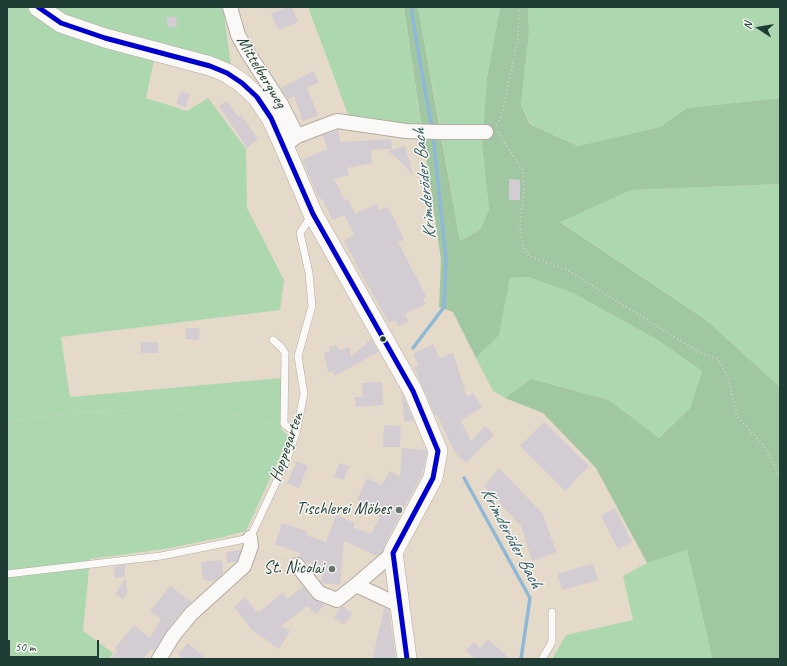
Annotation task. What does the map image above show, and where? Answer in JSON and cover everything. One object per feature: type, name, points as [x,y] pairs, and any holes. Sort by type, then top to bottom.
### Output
[{"type":"street","points":[[38,7],[61,22],[105,38],[210,66],[227,73],[242,83],[256,97],[271,118],[291,141],[313,214],[412,391],[438,451],[433,478],[393,553],[337,600],[319,593],[297,566]]},
{"type":"street","name":"Mittelbergweg","points":[[230,7],[238,35],[281,104],[291,141]]},
{"type":"street","points":[[291,141],[337,121],[433,132],[486,132]]},
{"type":"street","name":"Hoppegarten","points":[[159,659],[173,636],[191,614],[244,566],[250,542]]},
{"type":"street","points":[[393,553],[407,659]]},
{"type":"street","points":[[356,585],[400,606]]},
{"type":"lane","name":"Hoppegarten","points":[[250,542],[287,459],[296,433],[304,394],[298,356],[312,306],[309,273],[300,233],[313,214]]},
{"type":"lane","points":[[274,340],[285,353],[284,424],[296,433]]},
{"type":"lane","points":[[7,574],[160,556],[250,542]]},
{"type":"lane","points":[[542,659],[552,642],[552,612]]},
{"type":"path","points":[[519,7],[518,39],[503,110],[495,128],[523,171],[524,190],[520,223],[523,248],[529,256],[566,270],[700,353],[718,359],[728,378],[737,416],[764,446],[780,477]]},
{"type":"path","points":[[7,422],[84,412],[155,410],[220,411],[280,428],[284,424]]},
{"type":"path","points":[[250,542],[290,561],[297,566]]},
{"type":"green space","points":[[7,7],[223,7],[234,88],[217,77],[154,60],[146,98],[187,111],[208,98],[246,149],[247,208],[284,280],[280,310],[61,337],[70,397],[281,378],[281,429],[289,437],[246,531],[165,549],[90,559],[83,631],[113,653],[109,659],[7,659]]},
{"type":"green space","points":[[308,7],[404,7],[421,126],[350,120]]},
{"type":"green space","points":[[404,7],[418,7],[460,241],[480,230],[489,209],[482,146],[487,77],[500,7],[528,7],[529,32],[521,105],[530,124],[578,146],[660,127],[687,108],[780,98],[780,184],[631,190],[560,222],[706,320],[780,387],[780,659],[712,659],[687,550],[647,563],[596,468],[543,413],[505,398],[531,379],[609,400],[659,438],[690,408],[702,371],[656,339],[573,293],[528,277],[510,278],[499,335],[476,358],[453,312],[439,307],[441,260]]},
{"type":"green space","points":[[418,7],[500,7],[487,77],[482,146],[489,209],[480,230],[460,241],[439,121]]},
{"type":"green space","points":[[528,7],[780,7],[780,98],[687,108],[660,127],[578,146],[531,124],[521,105],[529,32]]},
{"type":"green space","points":[[780,184],[780,387],[706,320],[559,221],[631,190]]},
{"type":"green space","points":[[528,277],[573,293],[656,339],[702,371],[690,408],[659,438],[609,400],[531,379],[505,398],[493,391],[476,358],[499,334],[510,278]]},
{"type":"green space","points":[[687,550],[712,659],[552,659],[566,635],[633,620],[623,576],[647,563]]},
{"type":"building","points":[[287,7],[292,7],[298,22],[278,30],[271,14]]},
{"type":"building","points":[[175,16],[178,26],[169,28],[166,18]]},
{"type":"building","points":[[313,71],[319,82],[307,88],[318,115],[303,121],[294,96],[288,99],[281,88]]},
{"type":"building","points":[[181,91],[190,94],[186,107],[176,104]]},
{"type":"building","points":[[227,101],[238,117],[241,115],[258,139],[247,148],[219,106]]},
{"type":"building","points":[[338,130],[341,142],[391,139],[392,149],[371,150],[372,163],[347,168],[349,175],[334,179],[345,201],[348,199],[355,214],[377,204],[379,210],[388,207],[404,239],[398,242],[426,296],[423,298],[426,304],[405,314],[409,321],[398,327],[395,320],[389,323],[344,241],[354,235],[344,215],[333,220],[322,199],[321,200],[318,196],[302,160],[327,149],[323,135]]},
{"type":"building","points":[[405,146],[413,175],[388,151]]},
{"type":"building","points":[[509,179],[520,180],[520,200],[509,200]]},
{"type":"building","points":[[186,328],[200,328],[199,340],[185,339]]},
{"type":"building","points":[[371,339],[378,352],[335,376],[333,373],[336,371],[328,372],[324,353],[330,351],[329,347],[338,345],[339,350],[349,347],[351,357]]},
{"type":"building","points":[[141,342],[158,342],[158,353],[141,353]]},
{"type":"building","points":[[433,344],[440,358],[453,353],[467,397],[473,393],[482,407],[461,421],[471,441],[485,426],[494,435],[466,463],[455,453],[437,415],[435,416],[414,367],[419,365],[413,354]]},
{"type":"building","points":[[382,382],[383,405],[356,407],[355,397],[363,397],[362,383]]},
{"type":"building","points":[[402,395],[403,396],[414,421],[404,421]]},
{"type":"building","points":[[544,422],[589,466],[565,491],[520,446]]},
{"type":"building","points":[[384,425],[401,426],[400,447],[383,447]]},
{"type":"building","points":[[402,448],[426,450],[427,452],[422,474],[388,538],[383,551],[377,556],[344,541],[340,585],[322,583],[323,568],[306,562],[299,557],[300,553],[275,544],[282,523],[307,531],[306,535],[326,542],[336,515],[355,523],[353,527],[371,534],[380,517],[369,511],[371,507],[357,500],[367,478],[382,485],[390,471],[400,477]]},
{"type":"building","points":[[297,461],[308,466],[299,488],[287,483]]},
{"type":"building","points":[[339,463],[349,466],[344,480],[334,477]]},
{"type":"building","points":[[499,468],[543,514],[556,552],[532,561],[521,526],[484,486]]},
{"type":"building","points":[[615,508],[632,542],[618,549],[601,516]]},
{"type":"building","points":[[241,550],[237,561],[227,563],[226,552]]},
{"type":"building","points":[[222,560],[223,573],[216,580],[208,581],[203,579],[201,562]]},
{"type":"building","points":[[593,564],[598,580],[562,590],[557,574]]},
{"type":"building","points":[[125,565],[125,577],[115,578],[114,567]]},
{"type":"building","points":[[126,578],[127,593],[123,599],[115,594]]},
{"type":"building","points":[[170,586],[192,602],[184,609],[166,631],[154,651],[151,649],[143,659],[111,659],[117,651],[115,648],[134,625],[150,638],[161,619],[150,611]]},
{"type":"building","points":[[303,587],[313,599],[325,605],[316,614],[307,606],[281,626],[290,631],[279,649],[252,630],[234,607],[245,597],[258,613],[282,593],[287,599]]},
{"type":"building","points":[[343,606],[352,614],[344,625],[334,617]]},
{"type":"building","points":[[384,608],[389,610],[396,659],[377,659],[373,657]]},
{"type":"building","points":[[488,639],[510,659],[475,659],[466,650],[474,642],[480,648]]},
{"type":"building","points":[[188,643],[206,659],[184,659],[178,654]]},
{"type":"waterway","name":"Krimderöder Bach","points":[[411,7],[432,128]]},
{"type":"waterway","name":"Krimderöder Bach","points":[[413,348],[444,307],[446,259],[433,134]]},
{"type":"waterway","name":"Krimderöder Bach","points":[[464,478],[530,598],[521,659]]},
{"type":"transit line","points":[[38,7],[61,23],[105,38],[210,66],[227,73],[242,83],[257,97],[271,118],[313,214],[413,391],[438,451],[433,478],[393,553],[407,659]]},
{"type":"place","name":"Tischlerei Möbes","points":[[399,510]]},
{"type":"place","name":"St. Nicolai","points":[[332,569]]}]
